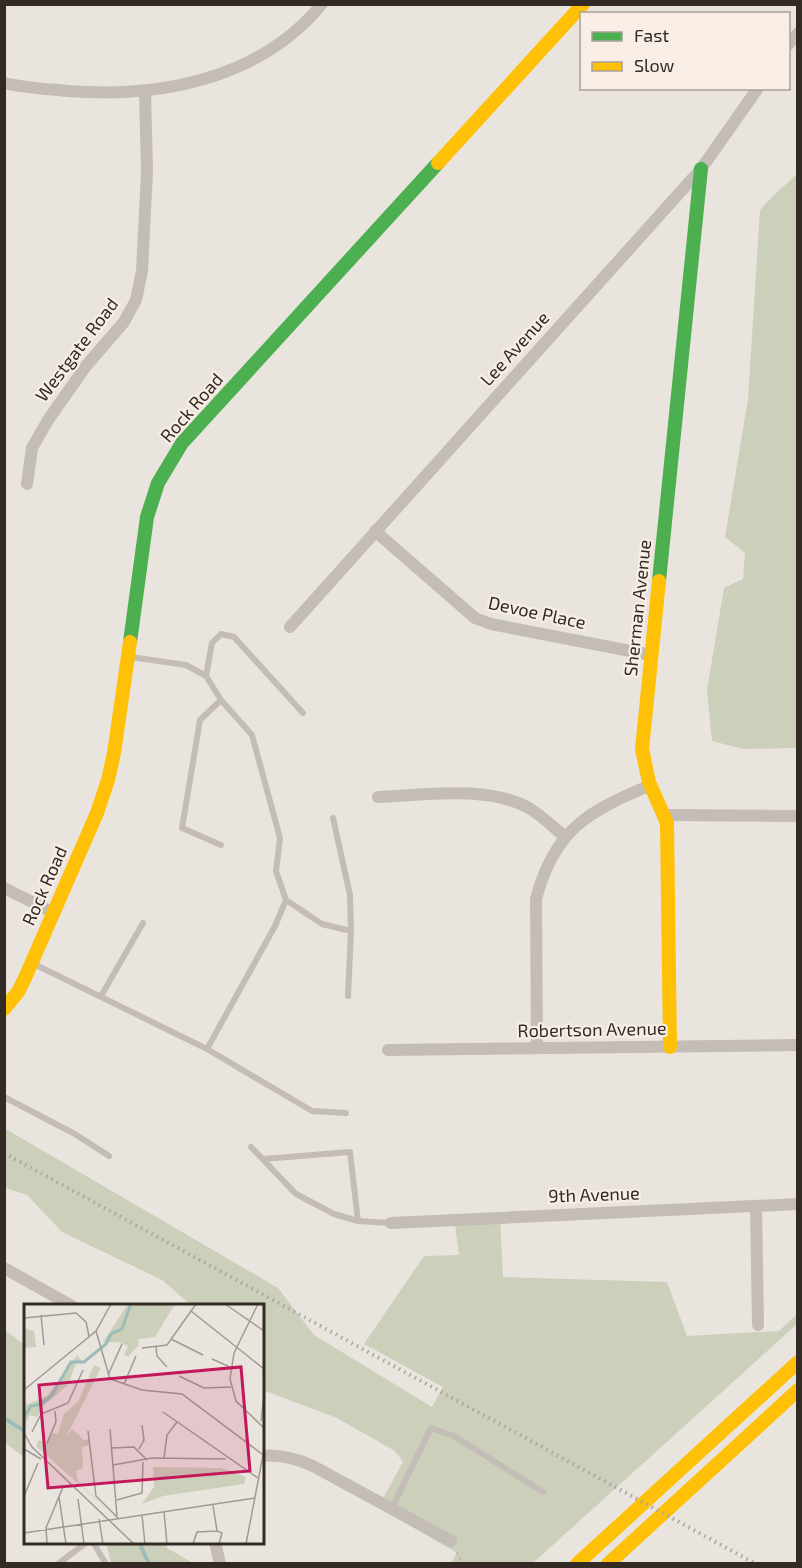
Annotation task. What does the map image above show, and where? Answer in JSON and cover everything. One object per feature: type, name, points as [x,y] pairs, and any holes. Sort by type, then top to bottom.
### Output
[{"type":"main road","name":"Rock Road","points":[[4,1009],[18,992],[32,963],[98,813],[108,780],[114,753],[147,517],[158,483],[182,443],[583,4]]},
{"type":"main road","name":"Sherman Avenue","points":[[670,1047],[667,823],[662,805],[644,769],[642,749],[700,169]]},
{"type":"main road","points":[[577,1563],[798,1362]]},
{"type":"main road","points":[[608,1563],[798,1390]]},
{"type":"street","points":[[4,83],[81,92],[117,92],[193,83],[258,58],[285,41],[322,4]]},
{"type":"street","name":"Westgate Road","points":[[27,484],[32,448],[48,420],[86,366],[124,322],[136,300],[142,271],[147,172],[145,90]]},
{"type":"street","name":"Lee Avenue","points":[[290,627],[700,169],[757,90]]},
{"type":"street","name":"Devoe Place","points":[[375,531],[475,618],[491,624],[651,655]]},
{"type":"street","points":[[537,1048],[536,899],[541,878],[551,856],[565,837],[589,814],[651,785]]},
{"type":"street","points":[[378,797],[456,794],[494,796],[529,808],[565,837]]},
{"type":"street","points":[[666,815],[798,816]]},
{"type":"street","points":[[4,888],[54,913]]},
{"type":"street","name":"Robertson Avenue","points":[[388,1050],[798,1045]]},
{"type":"street","name":"9th Avenue","points":[[391,1223],[798,1204]]},
{"type":"street","points":[[756,1206],[758,1325]]},
{"type":"street","points":[[4,1268],[70,1304]]},
{"type":"street","points":[[264,1456],[280,1456],[299,1460],[451,1541]]},
{"type":"street","points":[[215,1544],[220,1563]]},
{"type":"lane","points":[[206,676],[212,643],[221,634],[234,637],[303,713]]},
{"type":"lane","points":[[128,657],[186,665],[206,676],[221,700],[252,735],[280,838],[276,871],[286,900],[321,924],[351,931]]},
{"type":"lane","points":[[221,700],[200,720],[182,828],[221,845]]},
{"type":"lane","points":[[333,818],[350,895],[348,996]]},
{"type":"lane","points":[[207,1049],[275,926],[286,900]]},
{"type":"lane","points":[[101,996],[143,923]]},
{"type":"lane","points":[[32,963],[207,1049],[312,1111],[346,1113]]},
{"type":"lane","points":[[4,1097],[75,1134],[109,1156]]},
{"type":"lane","points":[[251,1147],[296,1194],[334,1214],[358,1221],[391,1223]]},
{"type":"lane","points":[[263,1160],[350,1152],[358,1221]]},
{"type":"lane","points":[[392,1508],[431,1428],[454,1437],[543,1492]]},
{"type":"lane","points":[[58,1563],[84,1544]]},
{"type":"lane","points":[[94,1544],[106,1563]]},
{"type":"path","points":[[451,1541],[461,1561],[466,1563]]},
{"type":"green space","points":[[797,174],[797,748],[743,749],[712,741],[707,690],[724,588],[743,579],[745,553],[725,537],[748,399],[760,210]]},
{"type":"green space","points":[[4,1128],[278,1288],[314,1335],[432,1407],[443,1387],[364,1344],[424,1256],[459,1255],[454,1217],[500,1217],[503,1277],[667,1282],[687,1336],[779,1331],[797,1314],[797,1324],[533,1563],[451,1563],[457,1553],[378,1507],[403,1462],[395,1451],[337,1418],[268,1392],[264,1393],[264,1304],[190,1304],[162,1280],[62,1232],[27,1195],[5,1188]]},
{"type":"green space","points":[[5,1330],[24,1344],[24,1457],[5,1443]]},
{"type":"green space","points":[[106,1544],[166,1544],[167,1548],[193,1563],[111,1563]]},
{"type":"waterway","points":[[4,1418],[24,1431]]},
{"type":"waterway","points":[[140,1544],[149,1564]]},
{"type":"railway","points":[[4,1153],[756,1564]]},
{"type":"traffic: fast","points":[[130,642],[147,517],[158,483],[182,443],[438,163]]},
{"type":"traffic: fast","points":[[659,581],[701,169]]},
{"type":"traffic: slow","points":[[438,163],[583,4]]},
{"type":"traffic: slow","points":[[659,581],[642,749],[649,782],[667,823],[670,1047]]},
{"type":"traffic: slow","points":[[4,1009],[18,992],[25,978],[97,813],[114,753],[130,642]]},
{"type":"traffic: slow","points":[[577,1564],[798,1362]]},
{"type":"traffic: slow","points":[[608,1564],[798,1390]]}]
